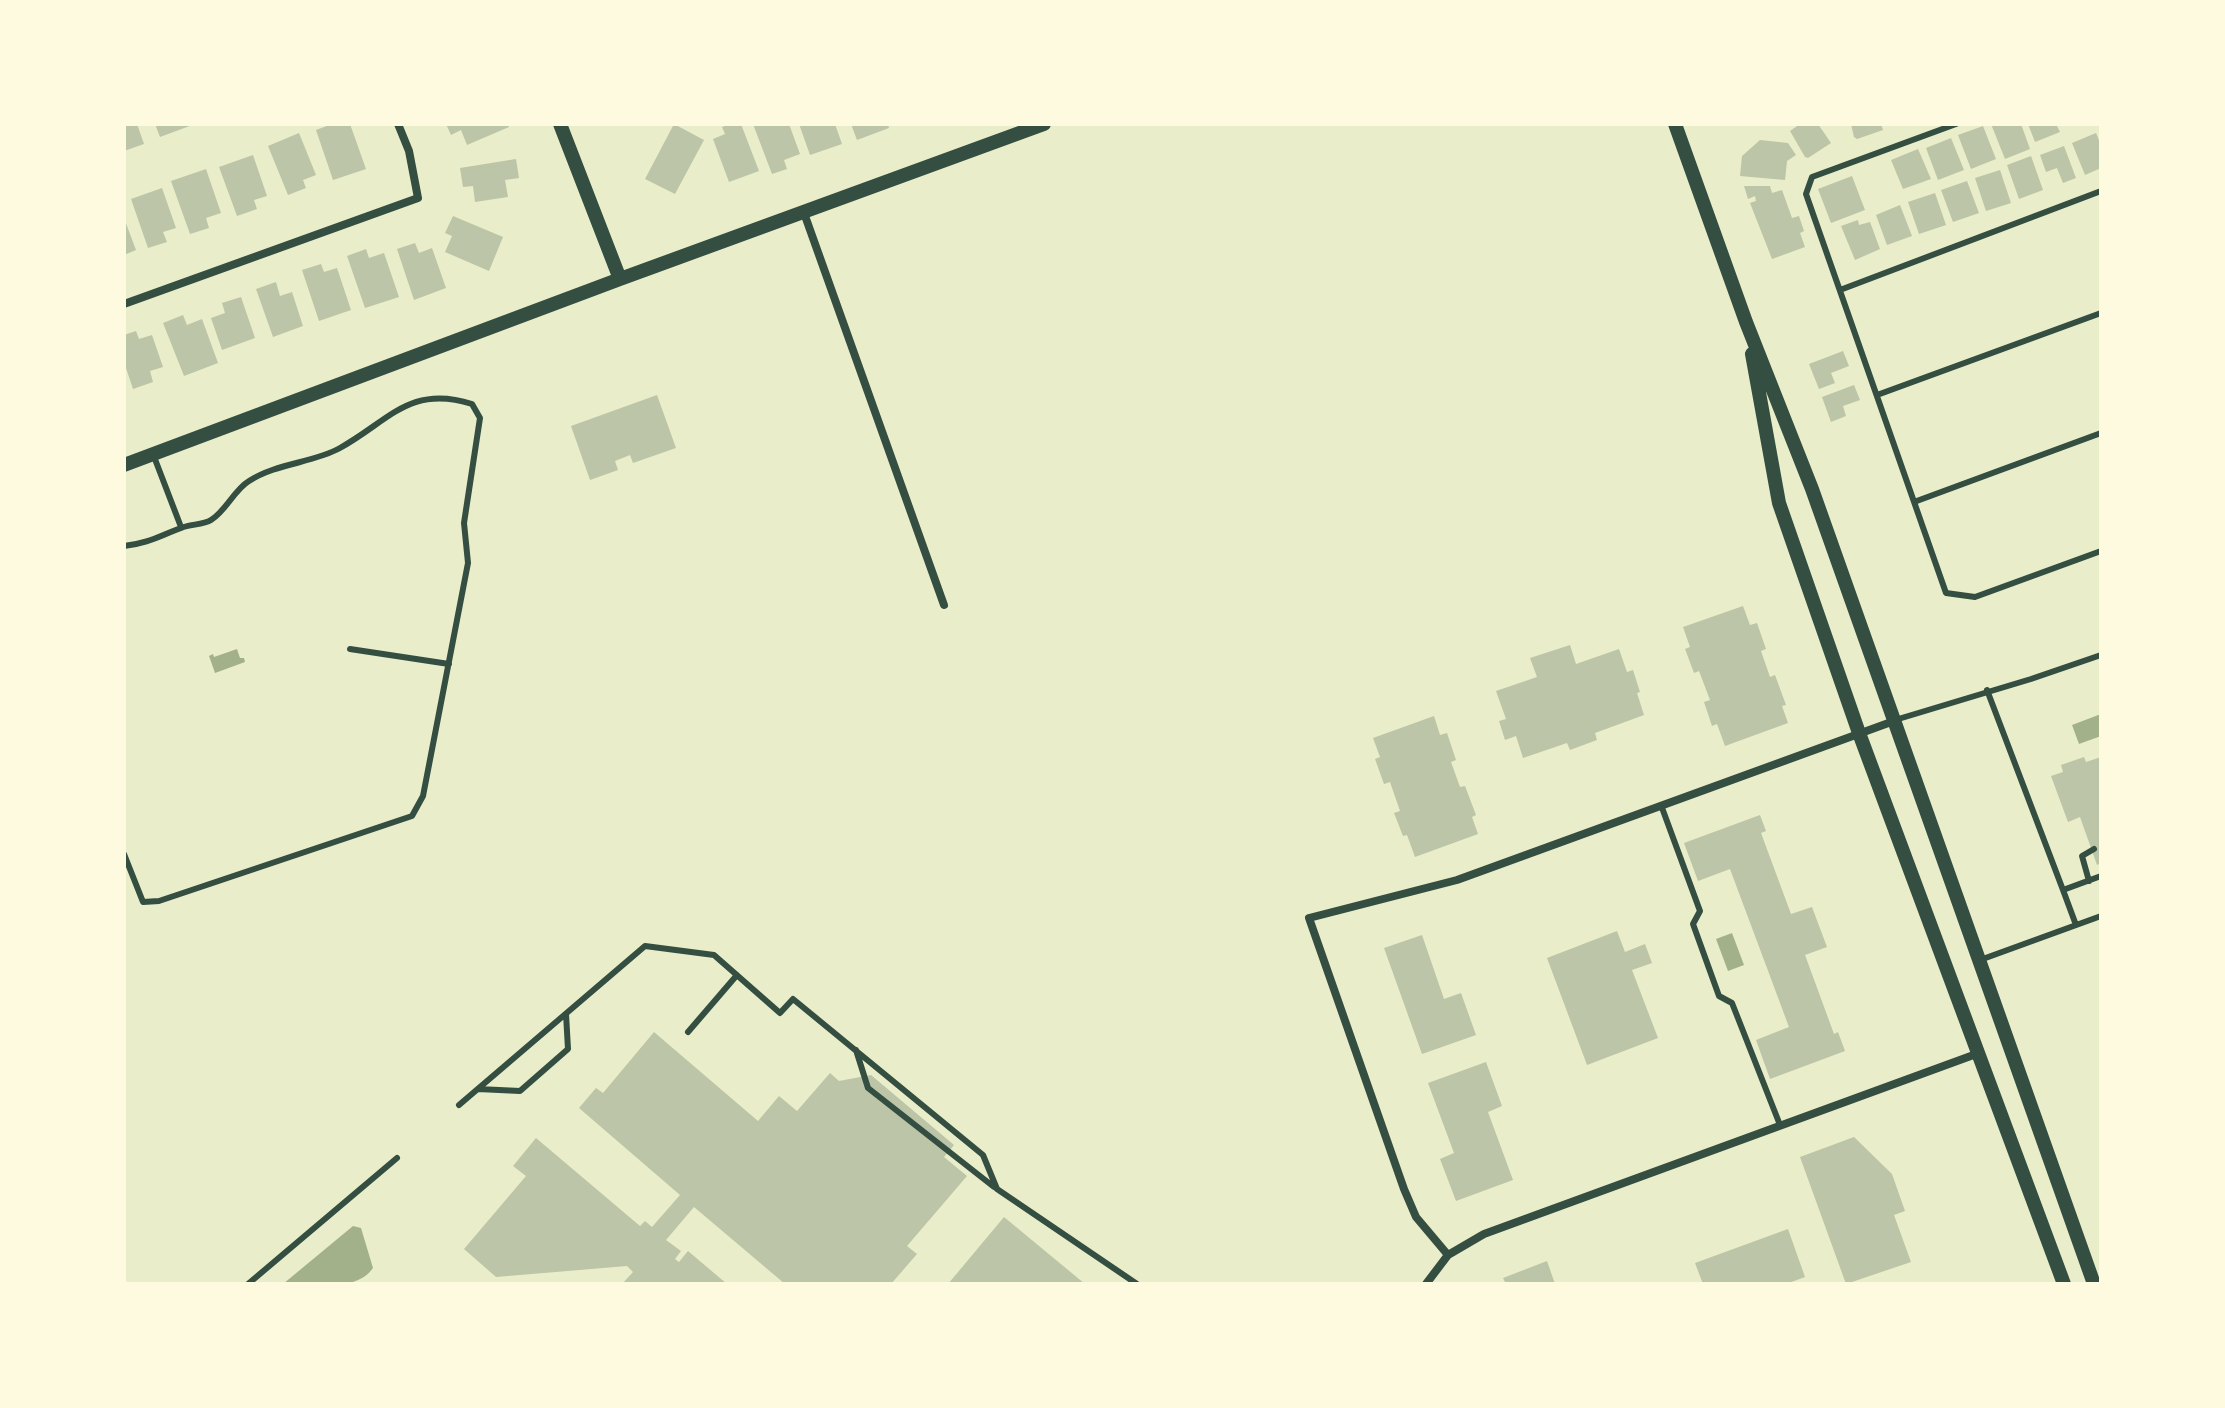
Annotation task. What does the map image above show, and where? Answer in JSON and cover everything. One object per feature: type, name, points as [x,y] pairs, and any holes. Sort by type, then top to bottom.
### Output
[{"type":"street","points":[[124,304],[418,198],[409,151],[398,124]]},
{"type":"street","points":[[560,124],[620,279]]},
{"type":"street","points":[[124,465],[1044,124]]},
{"type":"street","points":[[1675,124],[1746,322],[1812,489],[2094,1284]]},
{"type":"street","points":[[804,213],[944,605]]},
{"type":"street","points":[[1746,322],[1779,503],[1859,733],[2064,1284]]},
{"type":"street","points":[[1448,1255],[1416,1217],[1404,1189],[1309,918],[1457,880],[1894,721]]},
{"type":"street","points":[[1426,1284],[1448,1255],[1484,1234],[1980,1052]]},
{"type":"lane","points":[[1956,124],[1812,177],[1806,194],[1946,593],[1975,597],[2101,551]]},
{"type":"lane","points":[[1840,290],[2101,191]]},
{"type":"lane","points":[[1877,395],[2101,313]]},
{"type":"lane","points":[[124,546],[155,541],[181,527],[211,520],[246,482],[286,464],[339,449],[413,401],[440,397],[472,404],[480,418],[464,523],[468,563],[423,796],[412,816],[159,901],[143,902],[124,854]]},
{"type":"lane","points":[[1914,502],[2101,433]]},
{"type":"lane","points":[[153,454],[181,527]]},
{"type":"lane","points":[[350,649],[449,664]]},
{"type":"lane","points":[[1894,721],[2101,655]]},
{"type":"lane","points":[[1987,690],[2076,925]]},
{"type":"lane","points":[[1661,805],[1700,911],[1693,924],[1719,996],[1732,1003],[1780,1125]]},
{"type":"lane","points":[[2089,881],[2082,856],[2094,849]]},
{"type":"lane","points":[[2063,890],[2101,876]]},
{"type":"lane","points":[[1977,961],[2101,916]]},
{"type":"lane","points":[[459,1105],[645,946],[714,955],[780,1013],[793,999],[983,1155],[997,1189]]},
{"type":"lane","points":[[688,1032],[737,975]]},
{"type":"lane","points":[[478,1089],[520,1091],[568,1049],[566,1014]]},
{"type":"lane","points":[[856,1050],[868,1088],[997,1189],[1137,1284]]},
{"type":"lane","points":[[248,1284],[397,1158]]},
{"type":"shaded area","points":[[237,649],[245,662],[215,673],[209,656]]},
{"type":"shaded area","points":[[2101,714],[2101,736],[2079,744],[2072,725]]},
{"type":"shaded area","points":[[1732,933],[1744,965],[1728,971],[1716,939]]},
{"type":"shaded area","points":[[353,1226],[361,1228],[373,1268],[365,1276],[344,1284],[283,1284]]},
{"type":"building","points":[[124,124],[137,124],[144,144],[124,151]]},
{"type":"building","points":[[155,124],[195,124],[160,137]]},
{"type":"building","points":[[332,124],[350,124],[366,169],[333,180],[316,130]]},
{"type":"building","points":[[446,124],[508,124],[509,127],[467,145],[461,130],[451,135]]},
{"type":"building","points":[[674,124],[704,140],[675,194],[645,179]]},
{"type":"building","points":[[741,124],[759,171],[729,182],[713,139],[725,134],[722,127]]},
{"type":"building","points":[[753,124],[789,124],[800,154],[784,160],[787,169],[772,174]]},
{"type":"building","points":[[799,124],[835,124],[842,144],[810,155]]},
{"type":"building","points":[[851,124],[888,124],[889,128],[857,140]]},
{"type":"building","points":[[1800,124],[1818,124],[1831,143],[1805,157],[1790,131]]},
{"type":"building","points":[[1851,124],[1881,124],[1883,130],[1857,139]]},
{"type":"building","points":[[1991,124],[2021,124],[2030,149],[2005,159]]},
{"type":"building","points":[[2028,124],[2056,124],[2060,132],[2035,142]]},
{"type":"building","points":[[1983,126],[1996,159],[1971,169],[1958,135]]},
{"type":"building","points":[[299,133],[316,175],[303,180],[306,188],[288,195],[268,146]]},
{"type":"building","points":[[2096,133],[2101,145],[2101,168],[2085,175],[2072,143]]},
{"type":"building","points":[[1951,138],[1964,170],[1938,180],[1926,148]]},
{"type":"building","points":[[1760,140],[1788,143],[1796,155],[1787,161],[1785,180],[1740,176],[1742,156]]},
{"type":"building","points":[[2064,146],[2076,178],[2063,183],[2057,168],[2046,172],[2040,155]]},
{"type":"building","points":[[1918,149],[1931,179],[1903,189],[1891,160]]},
{"type":"building","points":[[253,155],[267,196],[254,200],[257,209],[237,216],[219,167]]},
{"type":"building","points":[[2031,156],[2043,190],[2019,199],[2007,165]]},
{"type":"building","points":[[516,159],[519,178],[505,180],[508,197],[475,202],[473,186],[463,187],[460,168]]},
{"type":"building","points":[[206,169],[221,213],[206,218],[209,228],[190,234],[171,181]]},
{"type":"building","points":[[2000,170],[2011,203],[1986,211],[1975,178]]},
{"type":"building","points":[[1852,176],[1865,210],[1831,223],[1818,189]]},
{"type":"building","points":[[1967,181],[1979,213],[1953,222],[1941,190]]},
{"type":"building","points":[[1744,186],[1770,186],[1772,193],[1782,190],[1792,218],[1799,216],[1805,247],[1772,259],[1750,203],[1756,201],[1755,196],[1748,199]]},
{"type":"building","points":[[162,188],[176,228],[163,232],[167,242],[148,248],[131,199]]},
{"type":"building","points":[[1935,193],[1946,225],[1919,234],[1908,202]]},
{"type":"building","points":[[1900,205],[1912,236],[1887,245],[1876,215]]},
{"type":"building","points":[[453,216],[503,237],[489,271],[445,252],[452,236],[445,233]]},
{"type":"building","points":[[124,218],[136,250],[124,255]]},
{"type":"building","points":[[1858,220],[1859,225],[1870,222],[1880,249],[1855,260],[1841,226]]},
{"type":"building","points":[[415,243],[419,253],[432,248],[446,288],[414,300],[397,249]]},
{"type":"building","points":[[366,249],[369,258],[384,253],[399,297],[365,308],[347,256]]},
{"type":"building","points":[[321,264],[324,272],[337,268],[351,310],[319,321],[302,270]]},
{"type":"building","points":[[276,282],[280,296],[292,292],[303,326],[273,337],[256,289]]},
{"type":"building","points":[[241,297],[255,338],[222,350],[211,318],[225,313],[222,303]]},
{"type":"building","points":[[183,315],[187,325],[202,319],[218,363],[184,376],[163,323]]},
{"type":"building","points":[[136,331],[139,339],[152,335],[163,367],[150,371],[153,382],[133,389],[124,362],[124,335]]},
{"type":"building","points":[[1843,351],[1849,366],[1831,373],[1835,383],[1819,389],[1809,364]]},
{"type":"building","points":[[1854,385],[1860,400],[1843,406],[1846,416],[1831,422],[1822,397]]},
{"type":"building","points":[[657,395],[676,448],[633,463],[630,455],[615,461],[618,470],[590,480],[571,426]]},
{"type":"building","points":[[1743,606],[1750,625],[1757,623],[1766,649],[1761,651],[1770,677],[1775,675],[1786,705],[1782,706],[1788,723],[1725,746],[1717,724],[1712,726],[1704,702],[1710,700],[1699,671],[1694,673],[1685,649],[1690,647],[1683,627]]},
{"type":"building","points":[[1570,645],[1576,664],[1619,649],[1627,672],[1633,670],[1644,715],[1595,733],[1597,740],[1570,750],[1567,743],[1523,758],[1516,736],[1505,740],[1499,721],[1506,719],[1496,691],[1537,677],[1530,658]]},
{"type":"building","points":[[1434,716],[1440,735],[1447,733],[1456,760],[1451,762],[1460,787],[1465,786],[1476,815],[1472,817],[1478,834],[1415,857],[1394,813],[1400,811],[1390,782],[1384,784],[1375,759],[1380,757],[1373,738]]},
{"type":"building","points":[[2084,757],[2086,762],[2101,757],[2101,863],[2097,865],[2080,817],[2068,822],[2051,776],[2063,772],[2061,765]]},
{"type":"building","points":[[1760,815],[1766,831],[1761,833],[1791,914],[1812,907],[1827,947],[1805,955],[1834,1034],[1838,1032],[1845,1051],[1770,1079],[1756,1040],[1789,1027],[1730,869],[1698,881],[1684,843]]},
{"type":"building","points":[[1617,931],[1625,952],[1645,944],[1652,963],[1632,970],[1658,1038],[1587,1065],[1547,958]]},
{"type":"building","points":[[1422,935],[1444,999],[1461,993],[1476,1035],[1422,1054],[1384,948]]},
{"type":"building","points":[[654,1032],[758,1121],[779,1096],[797,1111],[830,1073],[839,1081],[871,1075],[954,1145],[944,1157],[967,1176],[907,1246],[917,1254],[891,1284],[785,1284],[694,1207],[666,1240],[681,1251],[675,1259],[679,1262],[688,1251],[727,1284],[622,1284],[633,1272],[627,1266],[496,1277],[464,1249],[526,1176],[513,1166],[536,1138],[640,1226],[645,1221],[652,1227],[680,1195],[579,1108],[596,1088],[603,1093]]},
{"type":"building","points":[[1486,1062],[1502,1106],[1488,1112],[1513,1180],[1456,1201],[1440,1159],[1454,1153],[1428,1083]]},
{"type":"building","points":[[1854,1137],[1892,1174],[1905,1211],[1894,1215],[1911,1262],[1846,1284],[1800,1157]]},
{"type":"building","points":[[1004,1217],[1085,1284],[948,1284]]},
{"type":"building","points":[[1788,1229],[1805,1277],[1786,1284],[1703,1284],[1695,1263]]},
{"type":"building","points":[[1547,1261],[1555,1284],[1506,1284],[1503,1278]]}]
